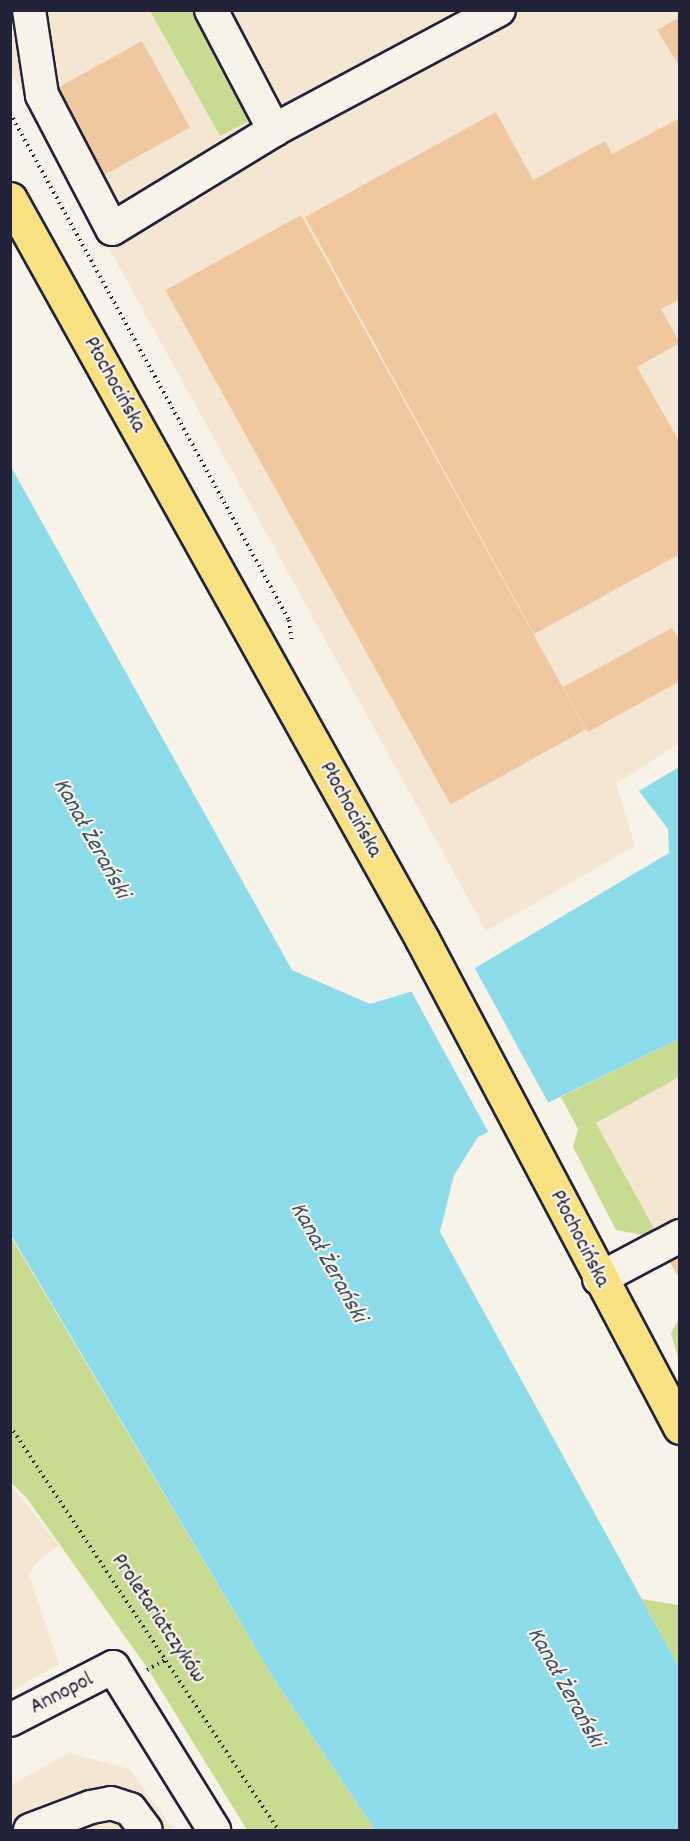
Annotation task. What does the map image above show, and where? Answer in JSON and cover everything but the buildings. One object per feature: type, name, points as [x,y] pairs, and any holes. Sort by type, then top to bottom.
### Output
[{"type":"main road","name":"Płochocińska","points":[[10,199],[422,939],[541,1163],[599,1279],[680,1427]]},
{"type":"street","points":[[29,10],[42,95],[112,229],[274,130],[499,10]]},
{"type":"street","points":[[217,13],[274,130]]},
{"type":"street","points":[[599,1279],[680,1236]]},
{"type":"street","name":"Annopol","points":[[10,1720],[113,1667],[214,1830]]},
{"type":"street","points":[[30,1830],[91,1807],[111,1803],[130,1809],[146,1830]]},
{"type":"path","points":[[10,113],[289,620],[293,649]]},
{"type":"path","name":"Proletariatczyków","points":[[10,1426],[278,1830]]},
{"type":"path","points":[[148,1669],[165,1660]]},
{"type":"shaded area","points":[[10,11],[150,11],[220,136],[253,119],[194,11],[679,11],[679,743],[616,784],[635,846],[486,931],[11,71]]},
{"type":"shaded area","points":[[679,1077],[679,1275],[596,1123]]},
{"type":"shaded area","points":[[10,1483],[59,1545],[33,1566],[29,1575],[59,1664],[11,1691]]},
{"type":"shaded area","points":[[69,1753],[129,1769],[174,1830],[11,1830],[11,1785]]},
{"type":"green space","points":[[150,11],[194,11],[253,119],[220,136]]},
{"type":"green space","points":[[679,1039],[679,1077],[596,1123],[656,1232],[643,1235],[616,1230],[573,1147],[578,1129],[561,1097]]},
{"type":"green space","points":[[440,1232],[642,1599],[679,1605],[679,1667]]},
{"type":"green space","points":[[10,1235],[274,1679],[375,1830],[247,1830],[148,1669],[26,1497],[11,1483]]},
{"type":"green space","points":[[679,1319],[679,1361],[671,1333]]},
{"type":"water","name":"Kanał Żerański","points":[[10,465],[292,970],[370,1004],[460,977],[669,853],[668,829],[639,791],[679,767],[679,1039],[478,1137],[454,1175],[440,1232],[679,1667],[679,1830],[375,1830],[274,1679],[11,1235]]},
{"type":"pier","points":[[473,965],[550,1106],[490,1135],[410,989],[458,974]]}]
